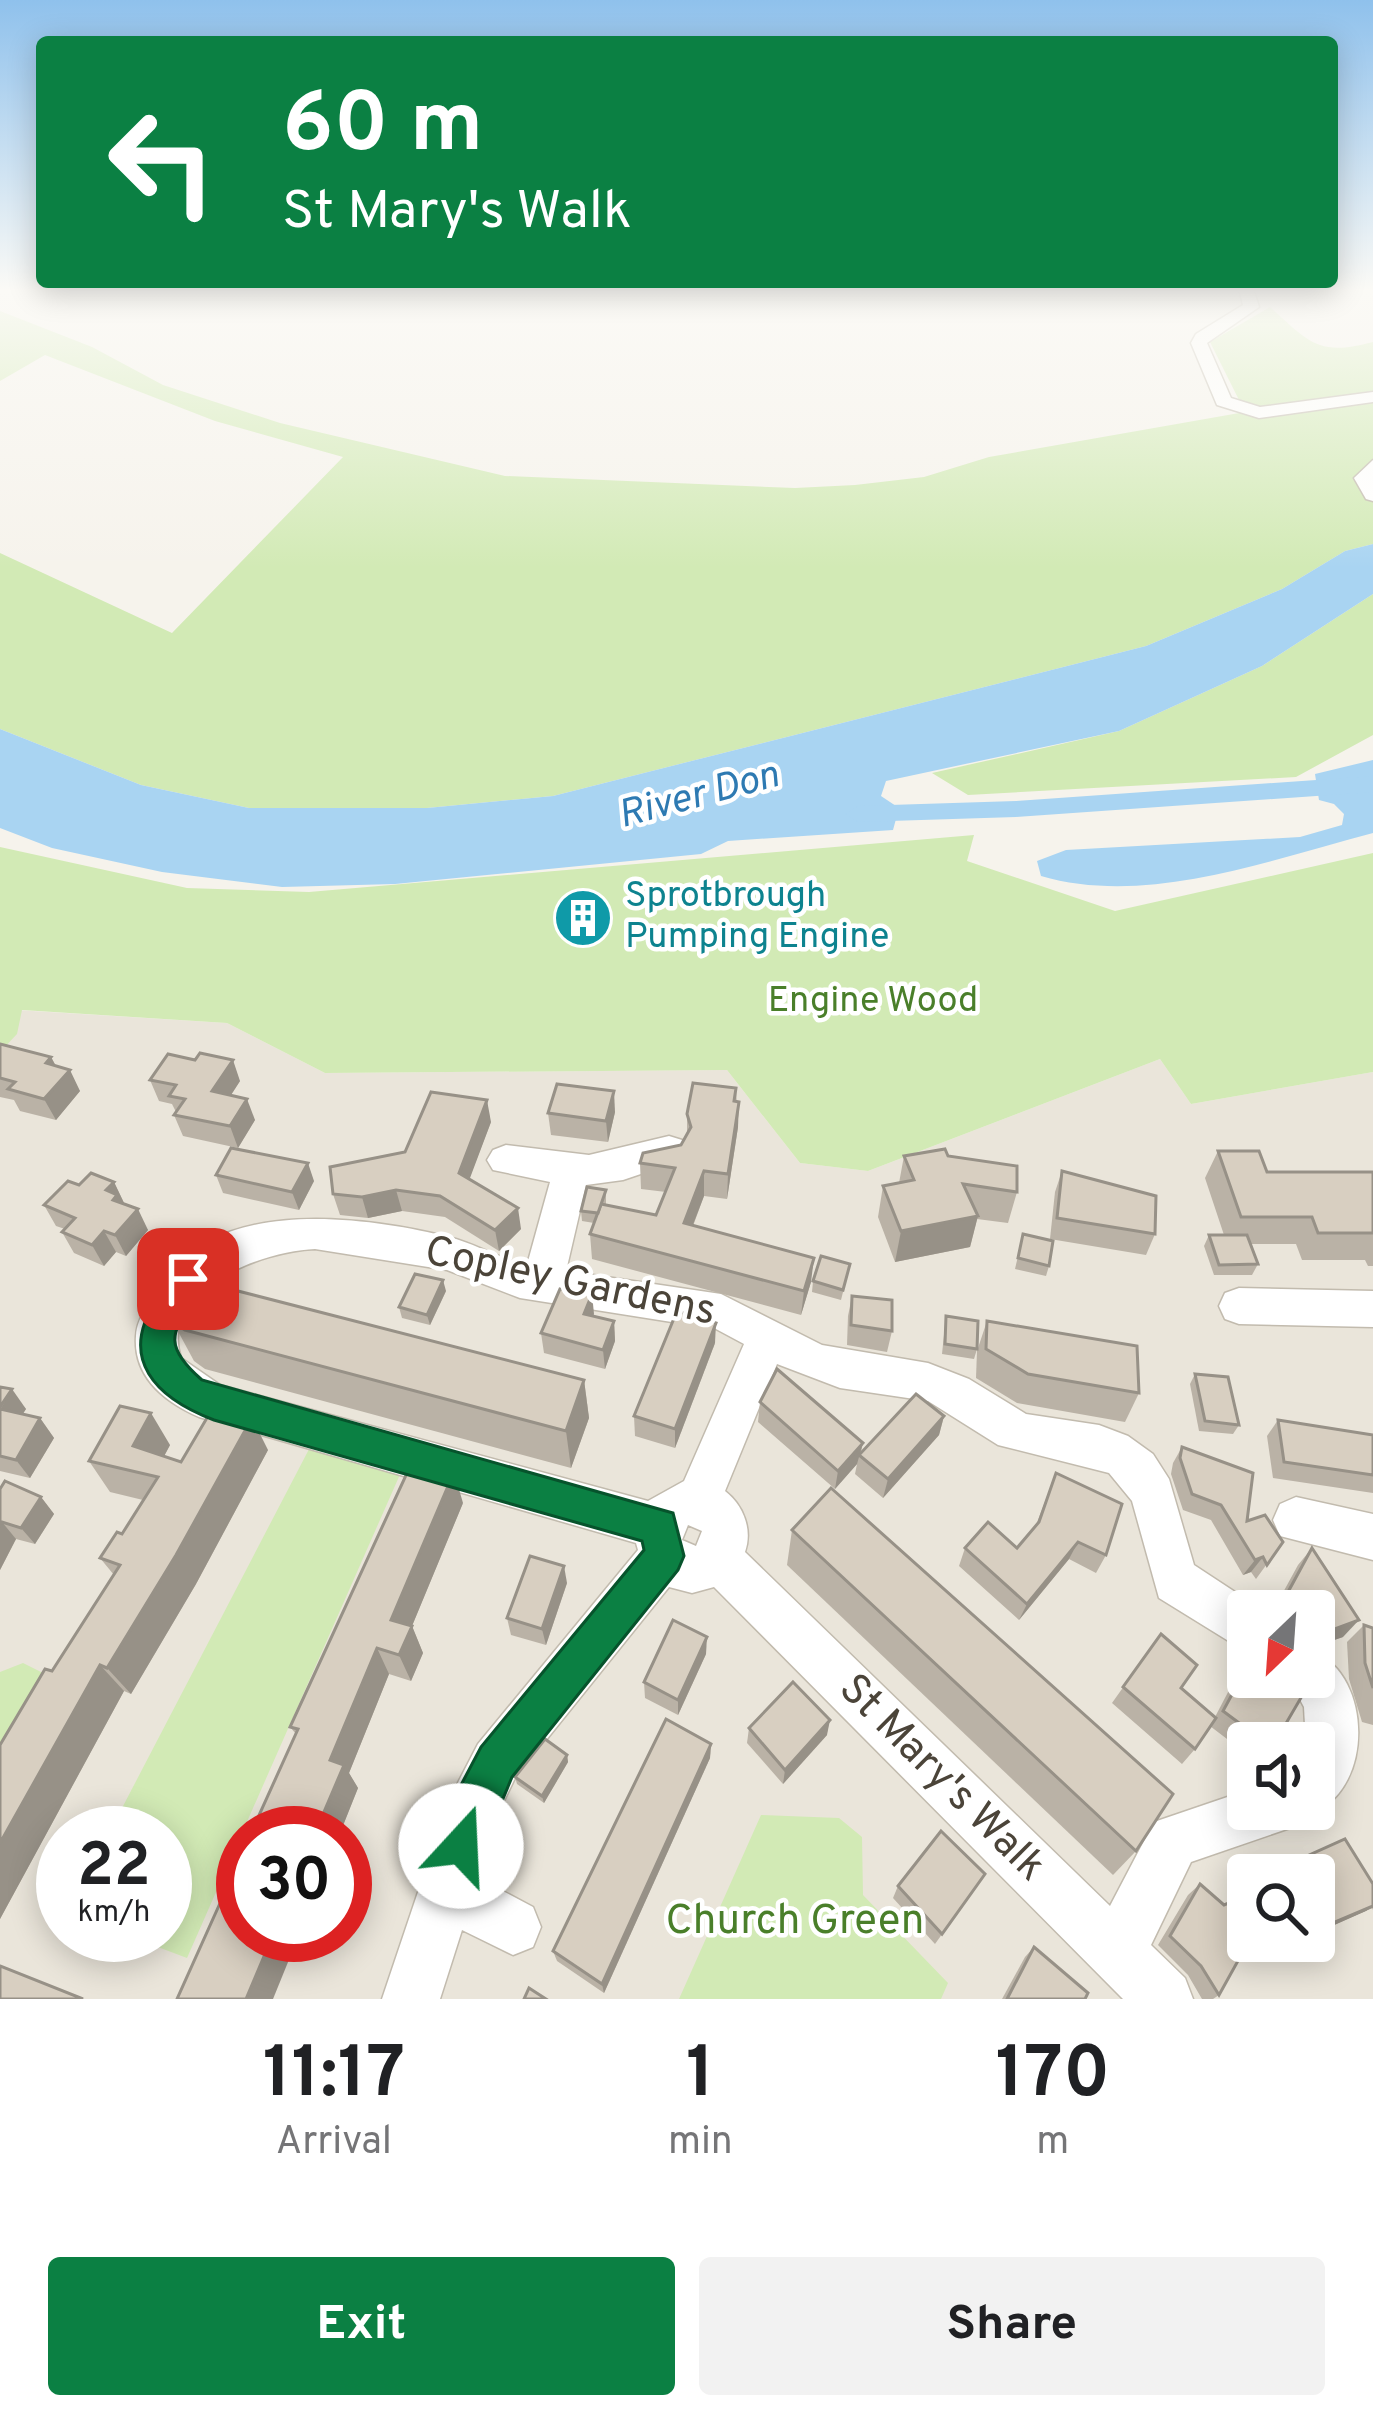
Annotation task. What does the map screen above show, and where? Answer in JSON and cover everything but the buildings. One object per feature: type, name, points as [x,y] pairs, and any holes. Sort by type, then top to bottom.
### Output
[{"type":"street","points":[[1215,381],[1223,401],[1258,413],[1373,397]]},
{"type":"street","points":[[1373,466],[1364,478],[1373,495]]},
{"type":"street","points":[[506,1160],[571,1172],[607,1173],[669,1150]]},
{"type":"street","points":[[542,1285],[571,1172]]},
{"type":"street","name":"Copley Gardens","points":[[158,1327],[188,1279],[219,1258],[256,1240],[315,1233],[450,1254],[542,1285],[721,1312],[829,1367],[932,1382],[1018,1433],[1092,1442],[1120,1453],[1142,1474],[1158,1505],[1176,1582],[1227,1615]]},
{"type":"street","points":[[1239,1306],[1373,1309]]},
{"type":"street","name":"St Mary's Walk","points":[[158,1327],[156,1345],[164,1370],[190,1392],[214,1403],[673,1528],[685,1569],[697,1570],[718,1558],[1164,1999]]},
{"type":"street","points":[[411,1999],[476,1801],[496,1762],[673,1528],[767,1338]]},
{"type":"street","points":[[1296,1520],[1373,1537]]},
{"type":"street","points":[[1118,1953],[1173,1841],[1227,1823]]},
{"type":"street","points":[[446,1891],[514,1927]]},
{"type":"shaded area","points":[[0,1009],[227,1023],[325,1073],[727,1070],[800,1163],[868,1171],[1160,1059],[1191,1104],[1373,1072],[1373,1999],[0,1999]]},
{"type":"green space","points":[[113,381],[156,381],[280,423],[505,476],[795,488],[924,477],[989,457],[1245,412],[1230,381],[1373,381],[1373,544],[1345,551],[1282,589],[1146,646],[553,796],[427,808],[249,808],[141,785],[0,729],[0,553],[172,633],[343,457],[215,421]]},
{"type":"green space","points":[[1373,594],[1373,735],[1296,777],[968,795],[932,773],[1119,731],[1262,666]]},
{"type":"green space","name":"Engine Wood","points":[[974,835],[967,861],[1115,911],[1373,853],[1373,1072],[1191,1104],[1160,1059],[868,1171],[800,1163],[727,1070],[325,1073],[227,1023],[22,1010],[17,1034],[0,1052],[0,847],[187,888],[309,892]]},
{"type":"green space","points":[[319,1430],[409,1454],[254,1806],[216,1806],[216,1892],[192,1947],[192,1806],[123,1806]]},
{"type":"green space","points":[[23,1663],[55,1679],[0,1772],[0,1672]]},
{"type":"green space","name":"Church Green","points":[[761,1815],[839,1818],[862,1837],[863,1895],[948,1983],[941,1999],[679,1999]]},
{"type":"water","name":"River Don","points":[[1373,544],[1373,594],[1262,666],[1119,731],[886,781],[881,796],[899,808],[893,830],[728,841],[701,854],[395,884],[282,887],[162,872],[52,848],[0,828],[0,729],[141,785],[249,808],[427,808],[553,796],[1146,646],[1282,589],[1345,551]]},
{"type":"water","points":[[1373,760],[1373,833],[1250,867],[1165,883],[1081,884],[1041,876],[1037,861],[1066,850],[1300,837],[1342,825],[1344,814],[1334,804],[1319,800],[1315,774]]},
{"type":"waterway","points":[[858,814],[1016,809],[1373,784]]},
{"type":"place","name":"Sprotbrough Pumping Engine","points":[[583,918]]},
{"type":"route","points":[[188,1279],[158,1327],[156,1345],[164,1370],[190,1392],[214,1403],[659,1527],[664,1556],[496,1762],[461,1846]]}]
